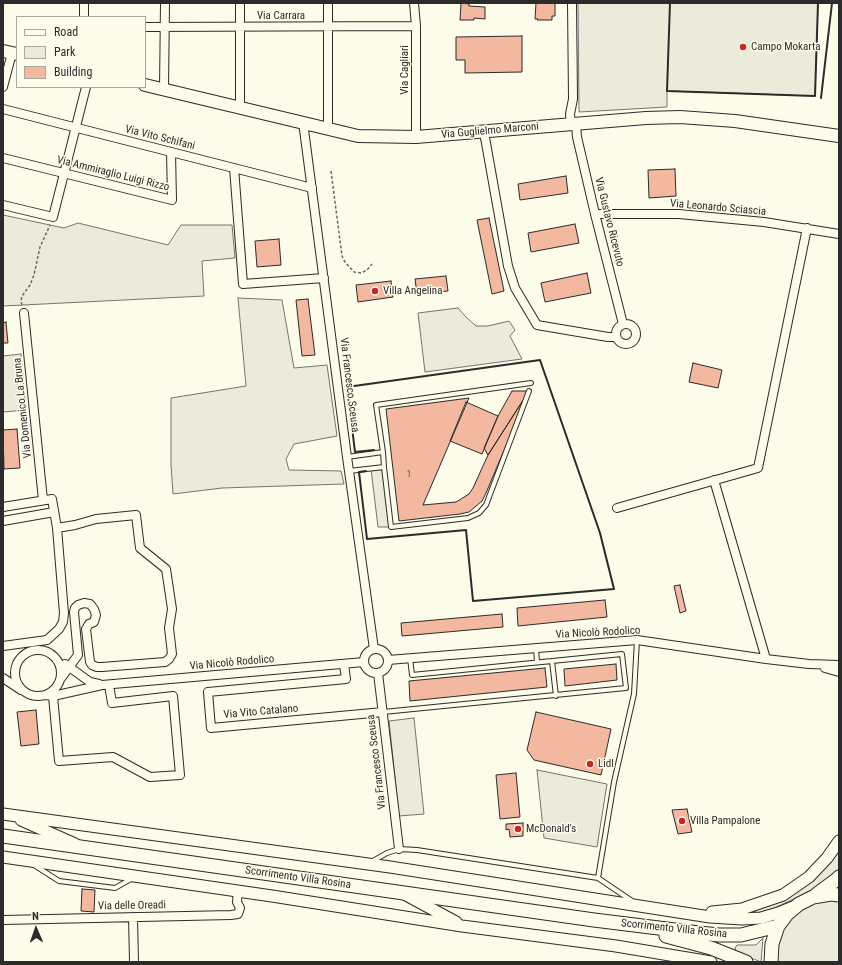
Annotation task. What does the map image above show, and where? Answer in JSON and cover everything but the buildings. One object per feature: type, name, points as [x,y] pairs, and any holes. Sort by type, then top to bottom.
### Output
[{"type":"main road","name":"Via Guglielmo Marconi","points":[[146,85],[358,136],[416,137],[646,118],[680,117],[723,120],[839,136]]},
{"type":"main road","name":"Scorrimento Villa Rosina","points":[[3,836],[594,920],[719,935],[741,935],[778,926]]},
{"type":"main road","points":[[771,962],[772,944],[778,926],[787,914],[799,904],[813,897],[839,877]]},
{"type":"main road","points":[[813,897],[831,894],[839,895]]},
{"type":"main road","name":"Scorrimento Villa Rosina","points":[[594,920],[711,948],[746,962]]},
{"type":"street","points":[[84,3],[84,16]]},
{"type":"street","points":[[164,3],[164,89]]},
{"type":"street","points":[[240,3],[240,108]]},
{"type":"street","points":[[328,3],[328,128]]},
{"type":"street","name":"Via Cagliari","points":[[414,3],[416,26],[416,137]]},
{"type":"street","name":"Via Gustavo Ricevuto","points":[[572,3],[573,100],[570,114],[623,324]]},
{"type":"street","name":"Via Carrara","points":[[146,27],[416,26]]},
{"type":"street","points":[[3,87],[11,53]]},
{"type":"street","points":[[3,205],[53,217],[86,88]]},
{"type":"street","name":"Via Vito Schifani","points":[[3,109],[312,188]]},
{"type":"street","name":"Via Francesco Sceusa","points":[[303,122],[374,649]]},
{"type":"street","points":[[484,132],[508,266],[515,288],[537,325],[608,337],[616,337]]},
{"type":"street","name":"Via Ammiraglio Luigi Rizzo","points":[[3,158],[172,200],[172,152]]},
{"type":"street","points":[[234,168],[243,284],[324,278]]},
{"type":"street","name":"Via Leonardo Sciascia","points":[[595,214],[679,214],[742,220],[806,228],[839,234]]},
{"type":"street","points":[[617,508],[758,468],[806,228]]},
{"type":"street","name":"Via Domenico La Bruna","points":[[24,313],[43,500]]},
{"type":"street","points":[[623,324],[630,325],[635,330],[635,337],[631,342],[624,344],[616,337],[616,331],[623,324]]},
{"type":"street","points":[[714,480],[766,659]]},
{"type":"street","points":[[3,507],[52,499],[57,528],[64,613],[63,622],[59,630],[35,650],[27,652],[16,663],[14,670],[15,677],[17,684],[22,690]]},
{"type":"street","points":[[3,521],[54,512]]},
{"type":"street","points":[[57,528],[96,519],[136,515],[140,548],[166,568],[172,609],[169,628],[172,654],[165,662],[102,667],[92,665],[90,662],[86,628],[88,624],[94,622],[96,615],[90,604],[84,603],[78,605],[74,612],[80,671],[83,678]]},
{"type":"street","points":[[7,646],[47,640]]},
{"type":"street","name":"Via Nicolò Rodolico","points":[[388,660],[637,640],[766,659],[809,664],[839,665]]},
{"type":"street","points":[[7,646],[44,650],[90,682],[106,685],[112,703],[173,696],[180,775],[150,777],[113,757],[59,761],[49,695]]},
{"type":"street","points":[[374,649],[382,651],[387,656],[388,660],[384,669],[378,673],[367,670],[364,662],[365,655],[370,650],[374,649]]},
{"type":"street","points":[[53,655],[60,666],[61,678]]},
{"type":"street","points":[[3,678],[28,694],[36,696],[49,695],[58,686],[61,678],[78,655]]},
{"type":"street","name":"Via Nicolò Rodolico","points":[[49,695],[106,685],[364,662]]},
{"type":"street","name":"Via Vito Catalano","points":[[344,664],[346,680],[208,692],[211,728],[382,712]]},
{"type":"street","name":"Via Nicolò Rodolico","points":[[809,664],[839,672]]},
{"type":"street","name":"Via Francesco Sceusa","points":[[378,673],[399,849]]},
{"type":"street","points":[[7,814],[81,846]]},
{"type":"street","points":[[7,814],[367,864],[710,917],[749,919],[761,918],[799,904]]},
{"type":"street","points":[[664,910],[711,912],[742,909],[783,895],[809,877],[827,858],[839,841]]},
{"type":"street","points":[[3,857],[238,891],[462,926],[616,946],[711,962]]},
{"type":"street","name":"Via delle Oreadi","points":[[3,920],[231,915],[238,914],[240,908],[237,902],[238,891]]},
{"type":"street","points":[[402,893],[462,926]]},
{"type":"street","points":[[133,917],[134,962]]},
{"type":"lane","points":[[529,391],[486,505],[479,513],[468,518],[391,527],[376,404],[531,383]]},
{"type":"lane","points":[[347,457],[383,452]]},
{"type":"lane","points":[[349,471],[384,467]]},
{"type":"lane","points":[[598,878],[614,782],[634,694],[637,640]]},
{"type":"lane","points":[[536,648],[537,662]]},
{"type":"lane","points":[[382,712],[626,688],[622,654],[412,675],[410,658]]},
{"type":"lane","points":[[552,661],[556,696]]},
{"type":"lane","points":[[367,864],[387,853],[399,849],[417,850],[598,878],[641,906]]},
{"type":"lane","points":[[26,860],[59,881],[115,888],[136,876]]},
{"type":"path","points":[[331,171],[342,256],[354,272],[361,273],[367,270],[372,264]]},
{"type":"path","points":[[24,313],[21,301],[22,296],[32,280],[40,247],[53,217]]},
{"type":"green space","points":[[578,3],[818,3],[815,96],[667,91],[667,107],[579,112]]},
{"type":"green space","points":[[3,215],[64,228],[78,223],[168,245],[181,225],[232,225],[235,258],[202,261],[204,296],[3,306]]},
{"type":"green space","points":[[238,298],[282,300],[294,368],[327,365],[337,436],[294,444],[286,459],[289,470],[341,471],[344,484],[222,488],[173,494],[171,465],[171,398],[246,386]]},
{"type":"green space","points":[[21,354],[26,410],[3,412],[3,356]]},
{"type":"green space","points":[[839,849],[839,870],[831,879],[766,912],[751,914],[750,912],[780,901]]},
{"type":"green space","points":[[839,899],[839,962],[776,962],[776,942],[783,928],[794,914],[808,903]]},
{"type":"green space","points":[[763,938],[761,962],[736,951],[735,948],[737,945],[756,945]]},
{"type":"shaded area","points":[[458,308],[476,326],[488,326],[509,321],[515,330],[510,336],[522,359],[425,372],[418,313]]},
{"type":"shaded area","points":[[384,467],[391,527],[378,527],[371,469]]},
{"type":"shaded area","points":[[414,718],[424,814],[399,816],[389,721]]},
{"type":"shaded area","points":[[537,770],[607,784],[597,847],[544,838]]},
{"type":"wall","points":[[670,3],[667,91],[815,96],[818,3]]},
{"type":"wall","points":[[821,98],[832,3]]},
{"type":"wall","points":[[366,471],[359,472],[367,539],[466,530],[473,601],[614,589],[600,533],[540,360],[347,387],[355,452],[374,450]]},
{"type":"place","name":"Campo Mokarta","points":[[743,47]]},
{"type":"place","name":"Villa Angelina","points":[[375,291]]},
{"type":"place","name":"Lidl","points":[[590,764]]},
{"type":"place","name":"Villa Pampalone","points":[[682,821]]},
{"type":"place","name":"McDonald's","points":[[518,829]]}]
